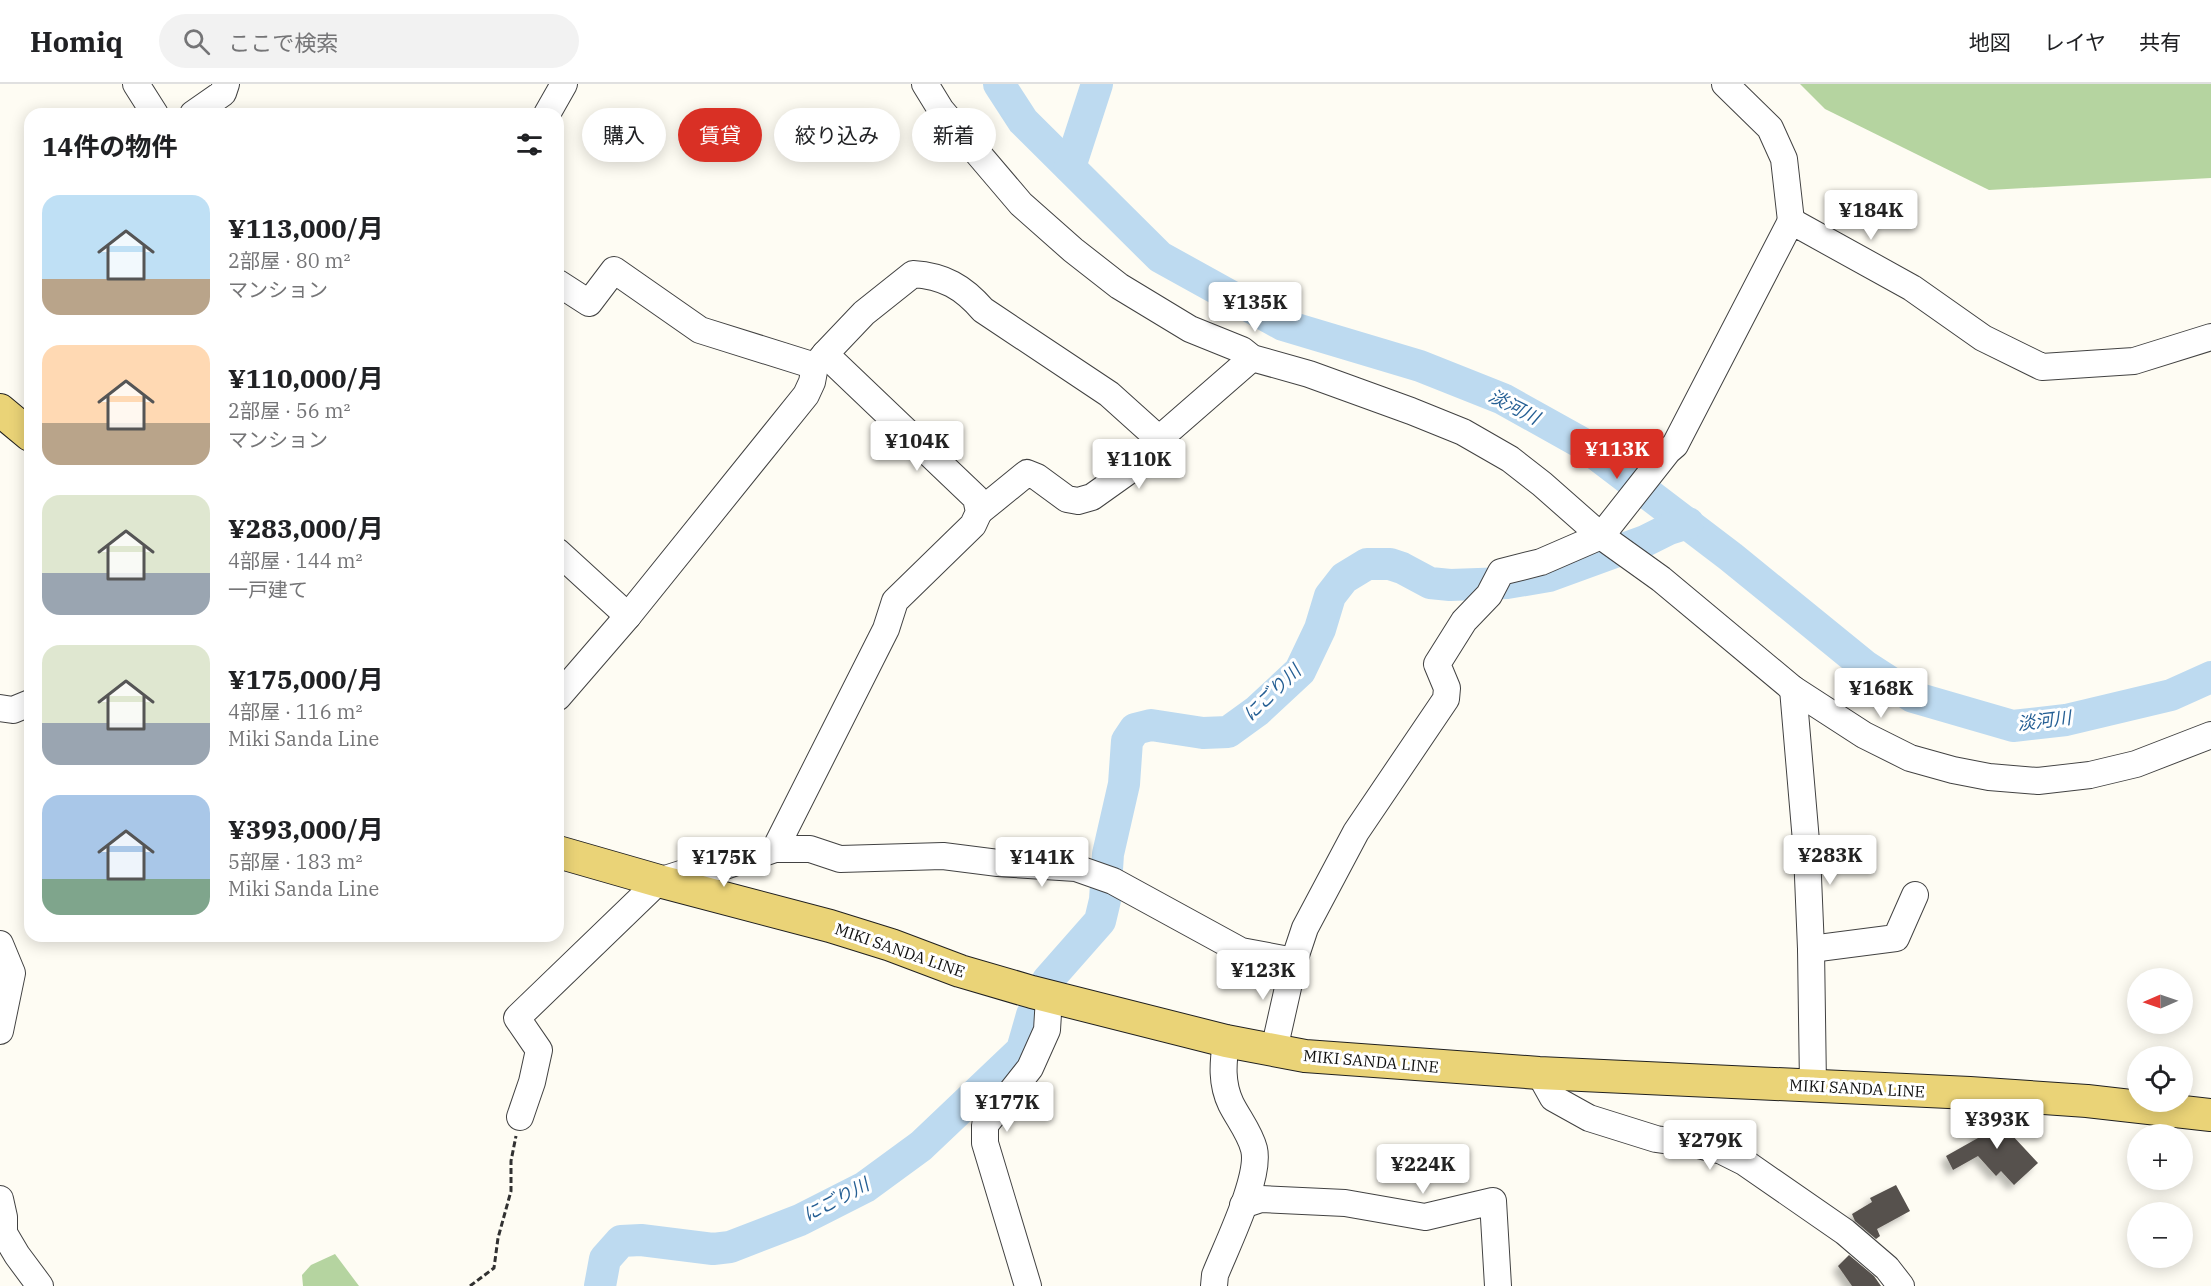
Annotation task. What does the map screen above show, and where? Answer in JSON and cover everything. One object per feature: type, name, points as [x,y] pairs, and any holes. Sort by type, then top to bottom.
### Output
[{"type":"main road","points":[[0,411],[24,430]]},
{"type":"main road","name":"MIKI SANDA LINE","points":[[564,854],[830,926],[891,945],[960,971],[1049,997],[1226,1041],[1305,1056],[1539,1073],[1813,1085],[2087,1101],[2211,1115]]},
{"type":"street","points":[[136,84],[151,108]]},
{"type":"street","points":[[202,108],[223,93],[226,84]]},
{"type":"street","points":[[550,108],[564,84]]},
{"type":"street","points":[[925,84],[941,110],[1021,204],[1073,250],[1119,286],[1190,328],[1242,350],[1252,358],[1318,377],[1463,432],[1510,459],[1601,536],[1661,579],[1793,689],[1864,735],[1910,758],[1953,770],[1989,777],[2038,781],[2090,775],[2136,764],[2211,735]]},
{"type":"street","points":[[1274,1050],[1294,962],[1305,928],[1356,832],[1446,699],[1447,688],[1437,664],[1464,621],[1489,595],[1501,572],[1541,561],[1601,536],[1675,445],[1791,221],[1784,159],[1770,128],[1725,84]]},
{"type":"street","points":[[1791,221],[1912,288],[1983,338],[2042,367],[2134,361],[2211,338]]},
{"type":"street","points":[[564,287],[590,303],[614,270],[700,330],[820,360],[976,498],[979,512]]},
{"type":"street","points":[[564,690],[628,616],[806,395],[820,360],[864,313],[913,274],[934,276],[968,293],[983,310],[1109,394],[1159,439]]},
{"type":"street","points":[[775,849],[886,629],[895,601],[973,525],[979,512],[1027,473],[1037,477],[1067,499],[1078,501],[1092,497],[1144,460],[1159,439],[1252,358]]},
{"type":"street","points":[[564,557],[628,616]]},
{"type":"street","points":[[1793,689],[1811,949],[1813,1085]]},
{"type":"street","points":[[520,1117],[532,1082],[539,1050],[517,1018],[659,881],[687,872],[725,866],[775,849],[810,849],[840,859],[943,856],[998,863],[1076,868],[1113,881],[1241,951],[1294,962]]},
{"type":"street","points":[[1811,949],[1896,938],[1916,896]]},
{"type":"street","points":[[0,944],[12,973],[0,1032]]},
{"type":"street","points":[[1028,1286],[985,1143],[986,1125],[1030,1068],[1047,1030],[1049,997]]},
{"type":"street","points":[[1214,1286],[1215,1275],[1243,1205],[1255,1164],[1254,1148],[1230,1102],[1222,1075],[1226,1041]]},
{"type":"street","points":[[1539,1073],[1552,1098],[1589,1118],[1656,1139],[1722,1151],[1744,1162],[1845,1232],[1887,1268],[1902,1286]]},
{"type":"street","points":[[0,1199],[4,1217],[2,1232],[40,1286]]},
{"type":"street","points":[[1243,1205],[1261,1199],[1345,1203],[1425,1217],[1493,1201],[1498,1286]]},
{"type":"path","points":[[470,1286],[494,1268],[498,1238],[511,1191],[511,1161],[520,1117]]},
{"type":"green space","points":[[1800,84],[2211,84],[2211,178],[1989,190],[1825,109]]},
{"type":"green space","points":[[335,1254],[359,1286],[303,1286],[302,1275],[311,1265]]},
{"type":"building","points":[[1999,1113],[2008,1114],[2019,1127],[2011,1134],[2038,1163],[2014,1185],[2001,1171],[1996,1176],[1978,1156],[1953,1170],[1946,1156],[1978,1138],[1975,1135]]},
{"type":"building","points":[[1896,1185],[1910,1211],[1877,1229],[1880,1236],[1876,1239],[1855,1221],[1852,1214],[1872,1202],[1870,1198]]},
{"type":"building","points":[[1849,1255],[1874,1276],[1881,1286],[1852,1286],[1838,1266]]},
{"type":"waterway","name":"淡河川","points":[[999,84],[1023,121],[1160,257],[1283,325],[1420,366],[1503,399],[1580,442],[1731,557],[1865,666],[1913,697],[2013,726],[2066,720],[2171,695],[2211,677]]},
{"type":"waterway","points":[[1070,167],[1097,84]]},
{"type":"waterway","name":"にごり川","points":[[1048,980],[1100,921],[1105,900],[1108,854],[1124,784],[1127,741],[1135,729],[1151,725],[1203,733],[1228,732],[1257,711],[1300,671],[1320,629],[1330,596],[1344,578],[1367,564],[1390,564],[1430,583],[1450,585],[1507,583],[1549,576],[1688,523]]},
{"type":"waterway","name":"にごり川","points":[[600,1286],[605,1259],[621,1241],[641,1240],[713,1249],[730,1247],[800,1220],[865,1187],[921,1146],[1022,1050],[1032,1015]]}]
